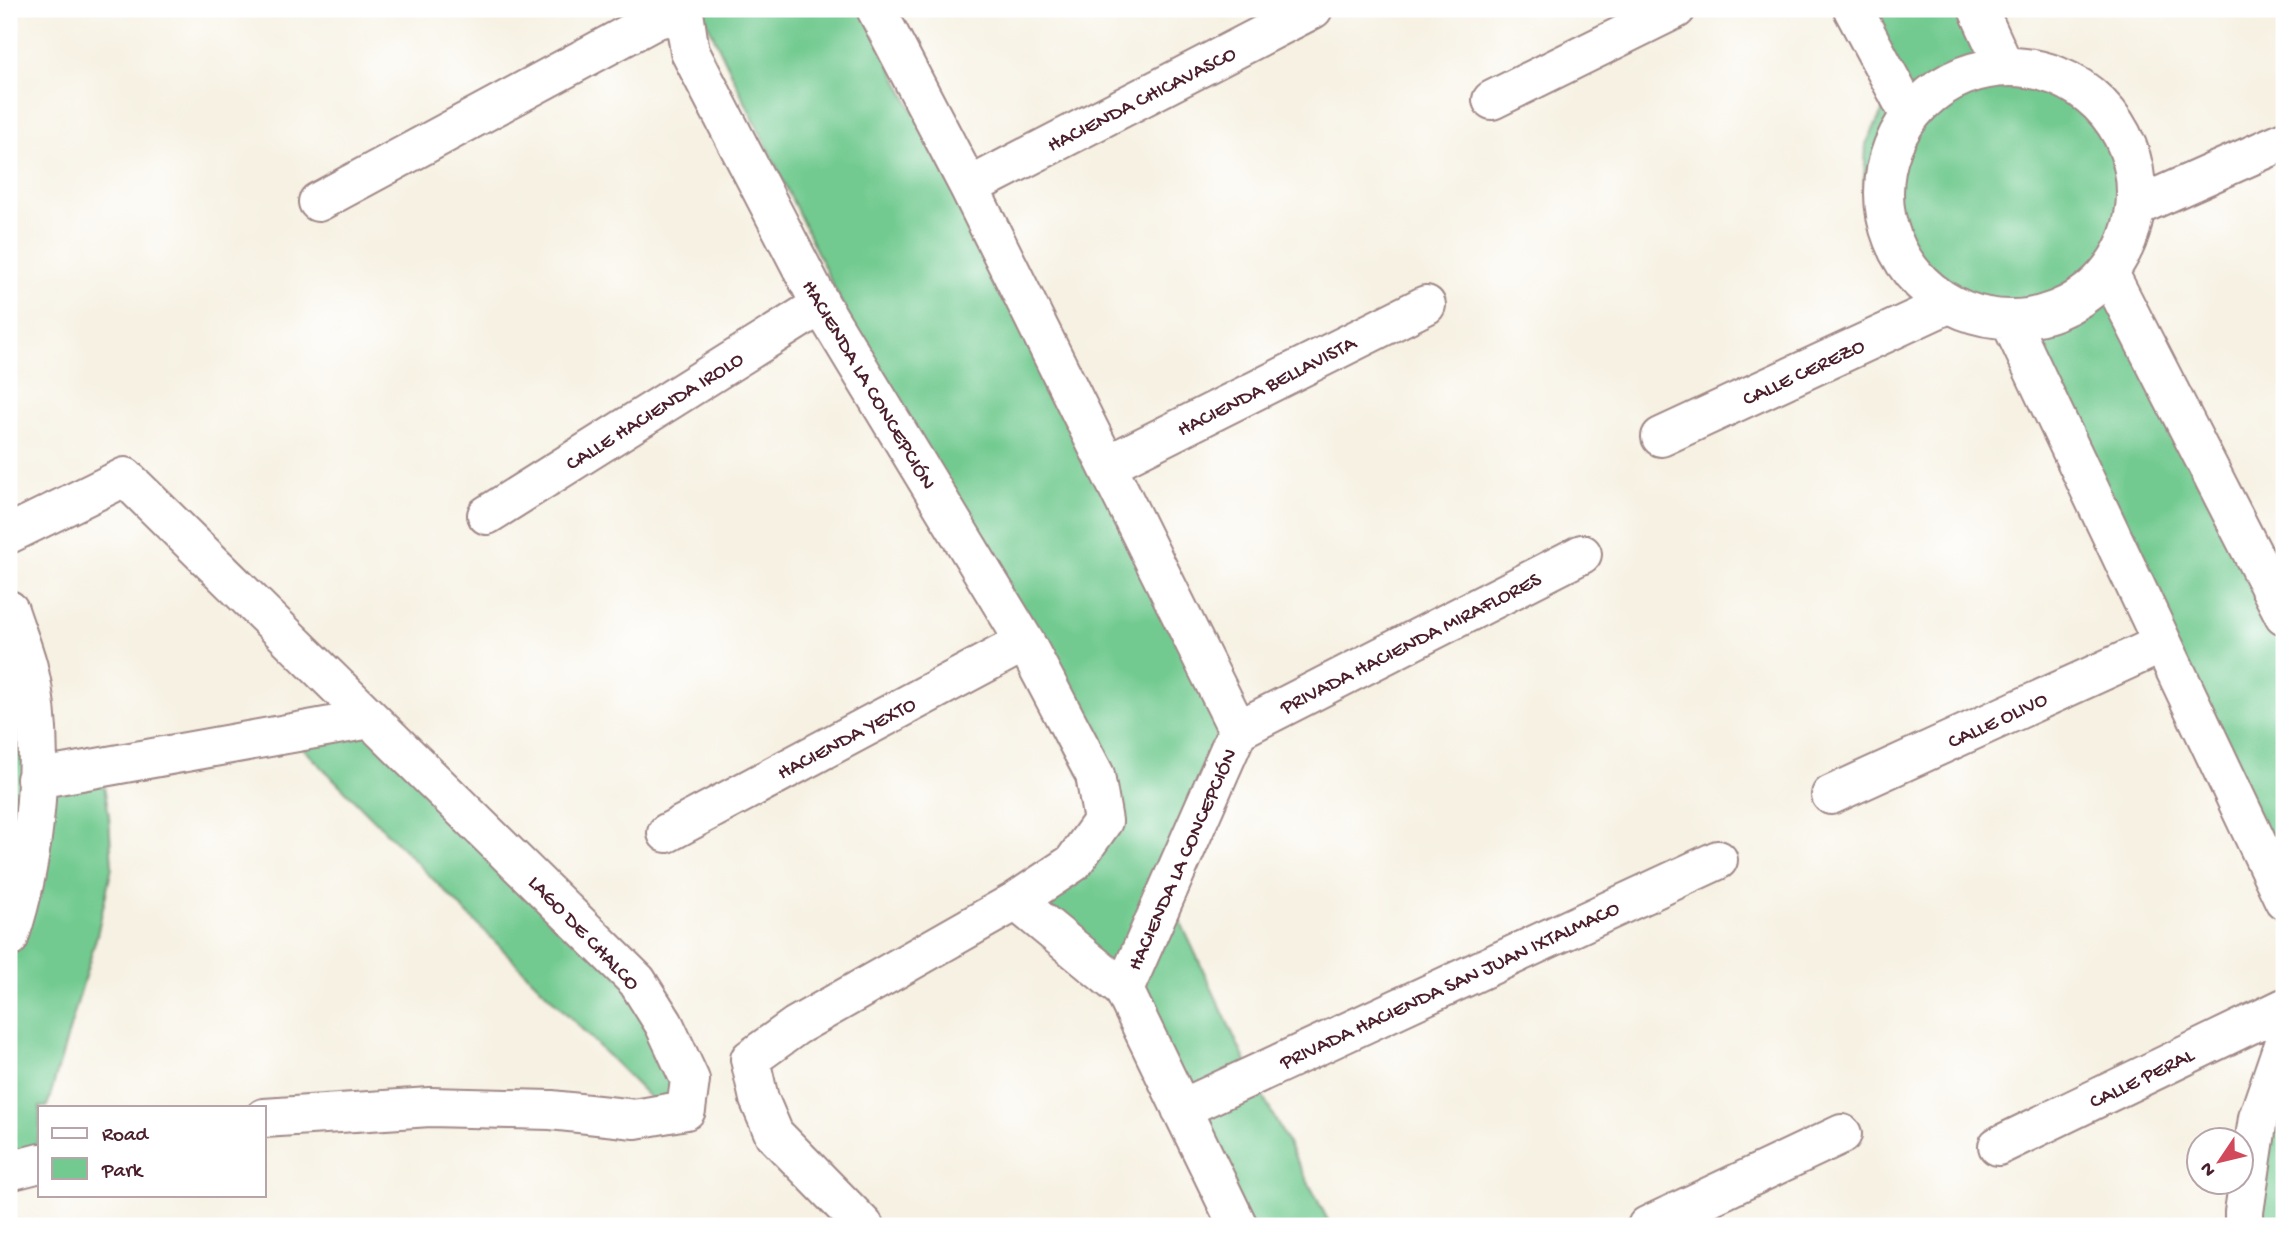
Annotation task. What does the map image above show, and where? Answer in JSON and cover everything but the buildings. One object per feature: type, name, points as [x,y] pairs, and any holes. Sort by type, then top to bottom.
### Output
[{"type":"street","name":"HACIENDA LA CONCEPCIÓN","points":[[686,11],[690,52],[821,305],[1024,642],[1095,775],[1103,821],[1073,863],[1016,901],[1124,990],[1238,730],[969,187],[876,9]]},
{"type":"street","name":"HACIENDA CHICAVASCO","points":[[969,187],[1313,9]]},
{"type":"street","points":[[1492,100],[1676,9]]},
{"type":"street","points":[[1853,9],[1909,114]]},
{"type":"street","points":[[1978,9],[2004,66]]},
{"type":"street","points":[[318,202],[657,19],[686,11]]},
{"type":"street","points":[[2004,66],[2057,75],[2103,106],[2131,152],[2138,206],[2130,238],[2110,275],[2064,309],[2011,323],[1946,305],[1905,267],[1884,216],[1886,160],[1909,114],[1949,78],[2004,66]]},
{"type":"street","points":[[2138,206],[2284,141]]},
{"type":"street","points":[[2110,275],[2276,576],[2284,615]]},
{"type":"street","name":"CALLE HACIENDA IROLO","points":[[487,515],[821,305]]},
{"type":"street","name":"HACIENDA BELLAVISTA","points":[[1107,465],[1426,305]]},
{"type":"street","name":"CALLE CEREZO","points":[[1661,437],[1946,305]]},
{"type":"street","points":[[2011,323],[2284,900]]},
{"type":"street","name":"LAGO DE CHALCO","points":[[9,534],[125,477],[637,981],[664,1024],[690,1080],[686,1110],[635,1119],[551,1110],[443,1107],[266,1118]]},
{"type":"street","name":"PRIVADA HACIENDA MIRAFLORES","points":[[1238,730],[1582,554]]},
{"type":"street","points":[[9,610],[28,667],[38,738],[34,819],[19,906],[9,938]]},
{"type":"street","name":"HACIENDA YEXTO","points":[[667,833],[1024,642]]},
{"type":"street","name":"CALLE OLIVO","points":[[1831,795],[2162,644]]},
{"type":"street","points":[[36,779],[370,719]]},
{"type":"street","name":"PRIVADA HACIENDA SAN JUAN IXTALMACO","points":[[1181,1109],[1717,860]]},
{"type":"street","points":[[864,1226],[774,1134],[758,1099],[750,1059],[796,1026],[1016,901]]},
{"type":"street","points":[[1124,990],[1238,1226]]},
{"type":"street","name":"CALLE PERAL","points":[[1998,1146],[2284,1009]]},
{"type":"street","points":[[2244,1226],[2258,1118],[2284,1042]]},
{"type":"street","points":[[1647,1226],[1842,1134]]},
{"type":"street","points":[[9,1171],[38,1164]]},
{"type":"green space","points":[[707,9],[861,9],[1232,731],[1163,884],[1252,1075],[1331,1226],[1240,1226],[1182,1108],[1040,894],[1106,827],[853,327],[702,12]]},
{"type":"green space","points":[[1853,9],[1968,9],[1989,45],[2045,56],[2092,88],[2122,136],[2129,192],[2121,226],[2100,265],[2284,616],[2284,894],[1997,315],[1928,296],[1885,257],[1863,203],[1866,144],[1890,96]]},
{"type":"green space","points":[[9,610],[36,778],[101,767],[109,816],[112,867],[97,935],[47,1106],[38,1106],[38,1139],[30,1166],[9,1171]]},
{"type":"green space","points":[[370,719],[637,981],[690,1080],[666,1114],[288,733]]},
{"type":"green space","points":[[2284,1024],[2284,1226],[2246,1226],[2252,1196],[2254,1196],[2254,1183]]}]
